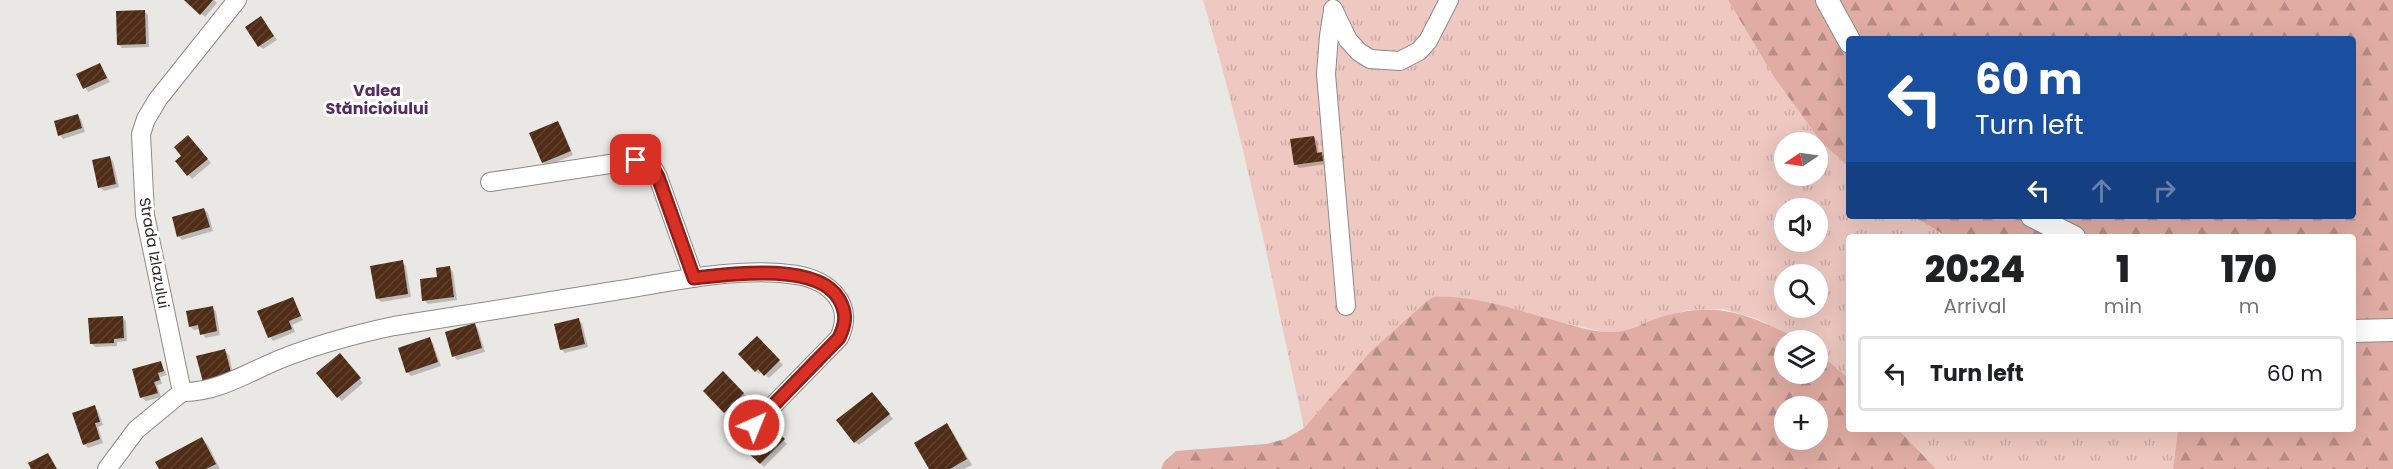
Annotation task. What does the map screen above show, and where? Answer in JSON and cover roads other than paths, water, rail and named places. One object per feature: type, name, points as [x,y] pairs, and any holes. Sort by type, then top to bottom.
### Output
[{"type":"street","name":"Strada Izlazului","points":[[182,392],[145,215],[141,134],[146,119],[158,99],[237,0]]},
{"type":"street","points":[[1332,6],[1348,40],[1359,52],[1370,59],[1400,61],[1419,51],[1428,41],[1449,0]]},
{"type":"street","points":[[1827,0],[1847,36]]},
{"type":"street","points":[[1332,6],[1326,74],[1346,306]]},
{"type":"street","points":[[490,182],[636,160],[650,163],[658,177],[694,278]]},
{"type":"street","points":[[2038,219],[2068,234]]},
{"type":"street","points":[[107,469],[135,430],[182,392],[196,392],[216,387],[283,358],[351,335],[406,324],[694,278],[738,274],[798,275],[819,282],[836,294],[844,310],[845,325],[839,338],[754,425]]},
{"type":"street","points":[[2356,331],[2393,330]]},
{"type":"district","name":"Valea Stănicioiului","points":[[377,99]]}]
